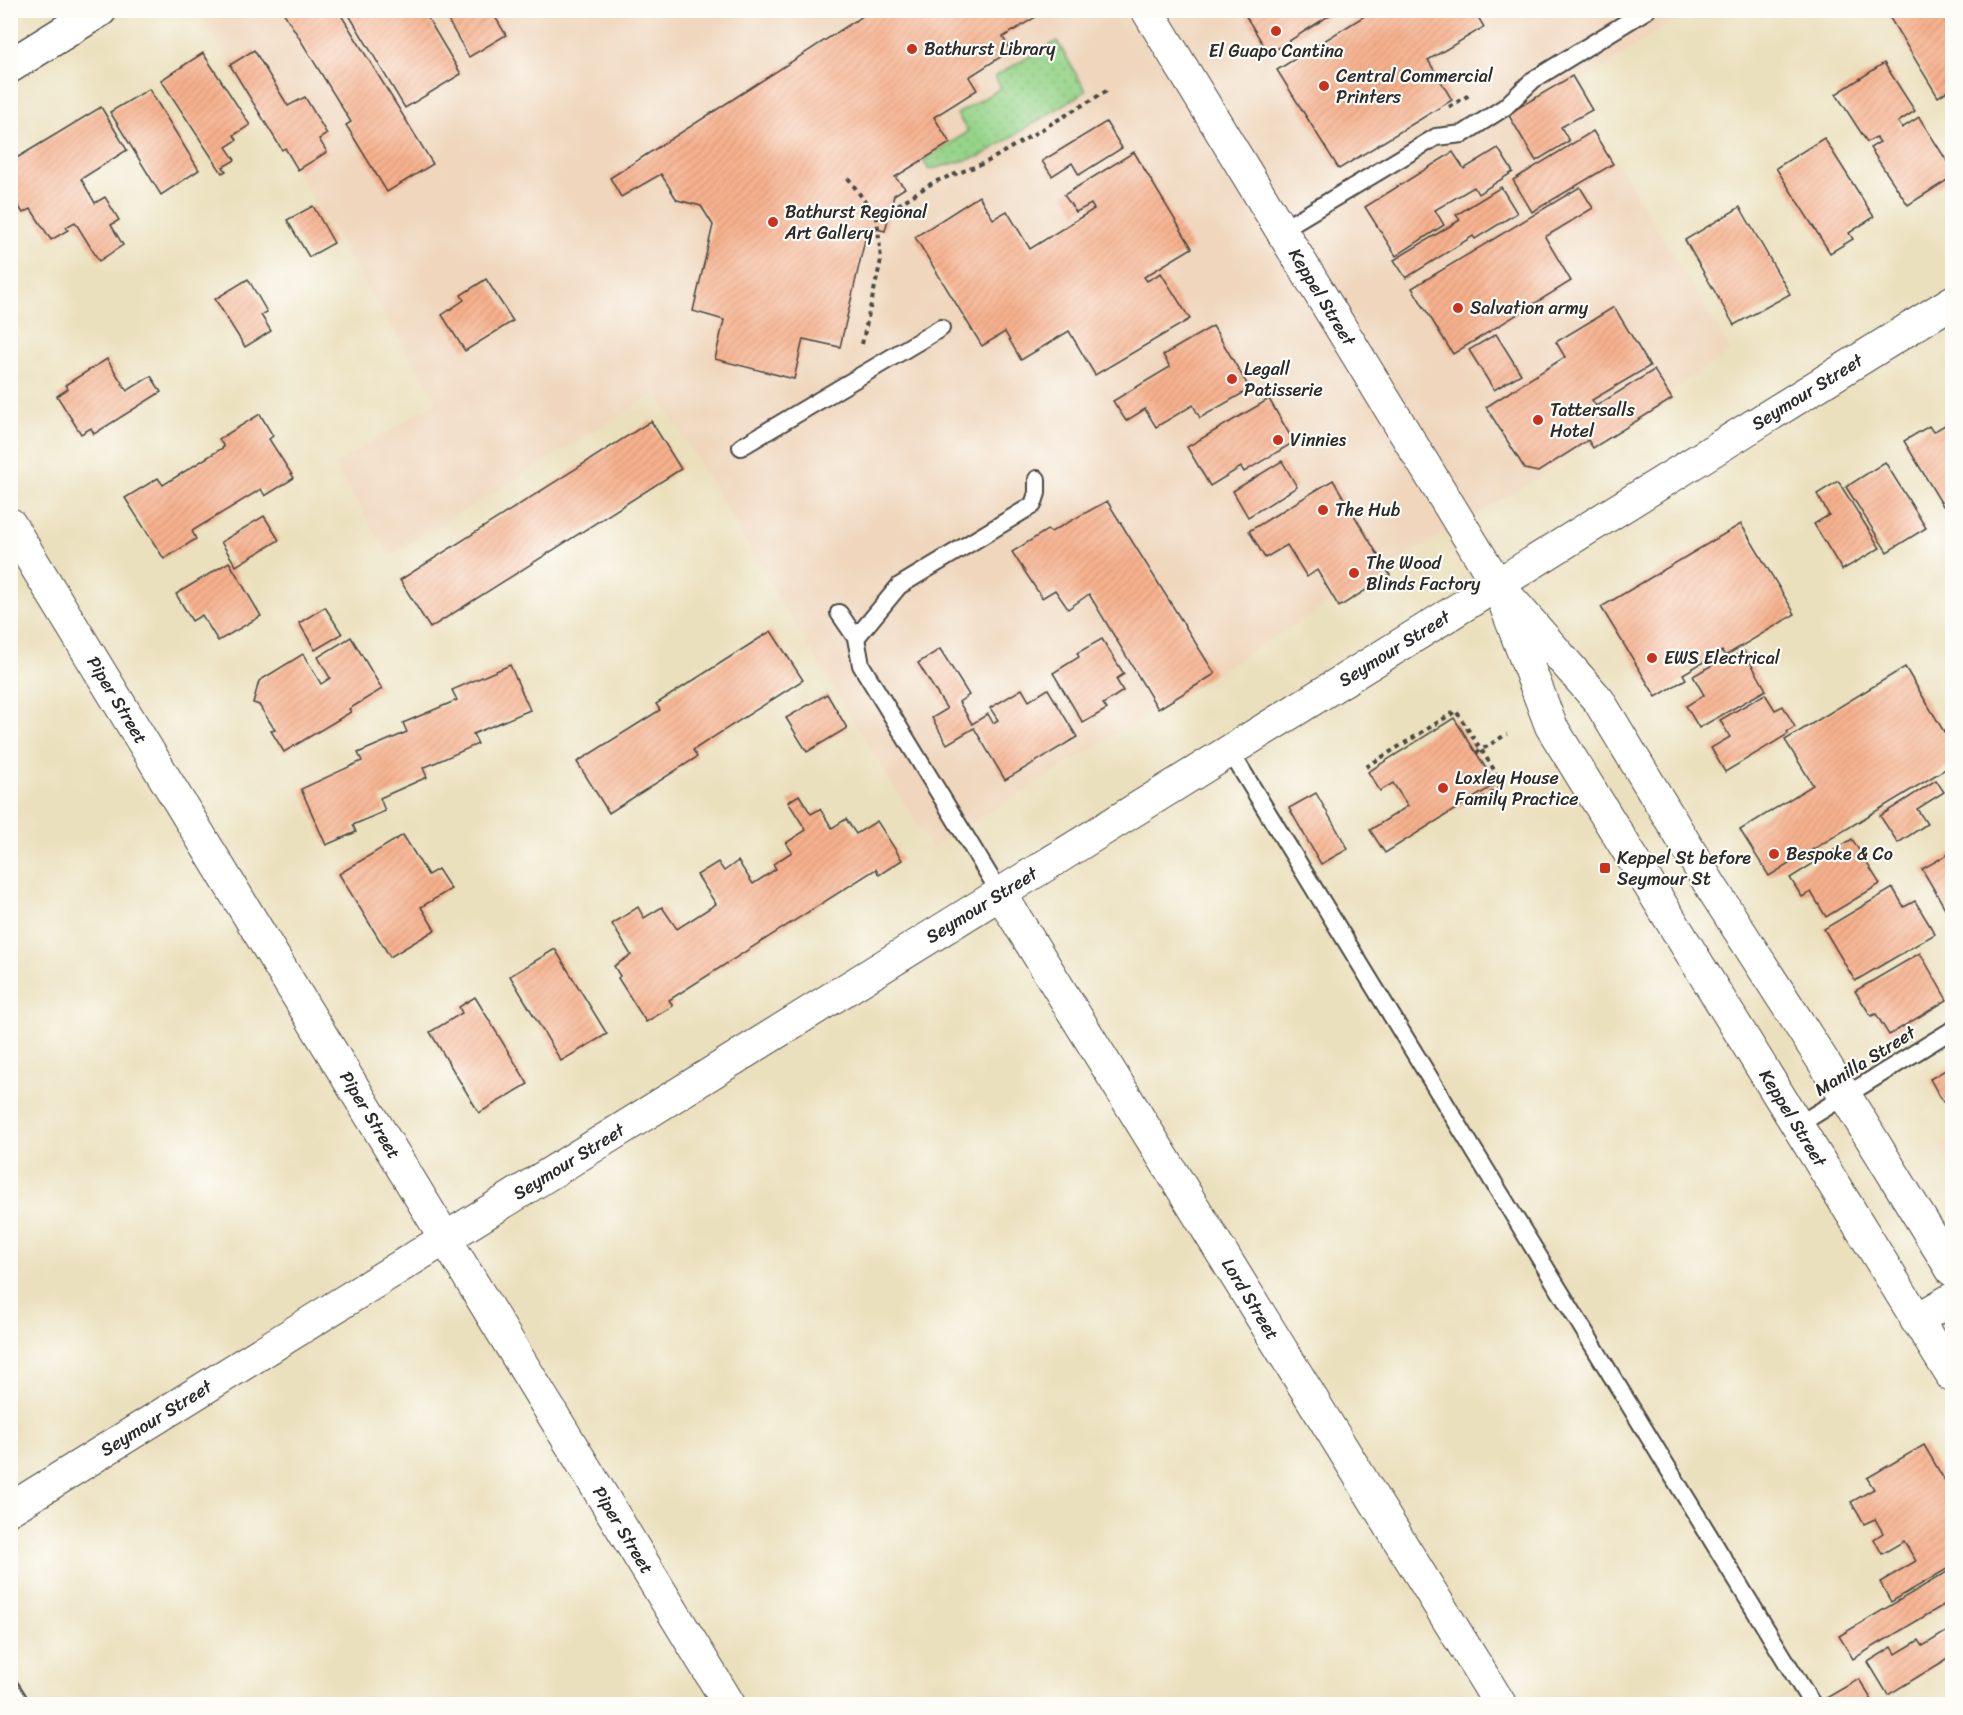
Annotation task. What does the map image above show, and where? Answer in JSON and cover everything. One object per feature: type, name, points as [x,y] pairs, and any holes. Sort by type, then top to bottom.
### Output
[{"type":"main road","points":[[10,66],[100,10]]},
{"type":"street","name":"Keppel Street","points":[[1147,10],[1497,584],[1599,701],[1712,888],[1846,1097],[1953,1270]]},
{"type":"street","name":"Seymour Street","points":[[10,1509],[1953,302]]},
{"type":"street","name":"Piper Street","points":[[10,524],[729,1704]]},
{"type":"street","name":"Keppel Street","points":[[1497,584],[1551,726],[1953,1376]]},
{"type":"street","points":[[1669,915],[1712,888]]},
{"type":"street","name":"Lord Street","points":[[1000,893],[1500,1704]]},
{"type":"street","points":[[1917,1320],[1953,1299]]},
{"type":"lane","points":[[1281,230],[1436,137],[1462,134],[1505,107],[1533,80],[1647,10]]},
{"type":"lane","points":[[741,447],[941,328]]},
{"type":"lane","points":[[856,638],[900,586],[1033,505],[1037,493],[1037,479]]},
{"type":"lane","points":[[839,614],[856,638],[861,665],[1000,893]]},
{"type":"lane","points":[[1230,751],[1812,1704]]},
{"type":"lane","name":"Manilla Street","points":[[1798,1125],[1953,1030]]},
{"type":"lane","points":[[10,1687],[21,1704]]},
{"type":"path","points":[[877,218],[934,182],[985,163],[1110,89]]},
{"type":"path","points":[[848,178],[877,218],[881,260],[862,346]]},
{"type":"path","points":[[1366,767],[1456,711],[1504,785],[1481,800]]},
{"type":"path","points":[[1476,753],[1507,734]]},
{"type":"shaded area","points":[[198,11],[1689,11],[1572,88],[1731,351],[1545,474],[1387,568],[932,848],[830,683],[657,393],[389,556],[334,465],[437,401]]},
{"type":"shaded area","points":[[1952,1139],[1952,1173],[1938,1147]]},
{"type":"green space","points":[[1057,41],[1086,91],[981,156],[929,170],[923,160],[968,132],[957,114],[1001,88],[995,76]]},
{"type":"building","points":[[282,10],[338,10],[433,164],[387,192],[346,125],[351,122]]},
{"type":"building","points":[[346,10],[423,10],[461,74],[405,108]]},
{"type":"building","points":[[442,10],[491,10],[506,35],[469,57]]},
{"type":"building","points":[[872,10],[1047,10],[1003,37],[1010,51],[969,77],[977,90],[934,117],[950,143],[895,177],[905,188],[894,195],[885,231],[868,227],[840,347],[803,339],[794,379],[715,359],[724,320],[693,311],[713,225],[701,206],[677,200],[661,174],[621,197],[610,178]]},
{"type":"building","points":[[1242,10],[1338,10],[1269,54]]},
{"type":"building","points":[[1374,10],[1474,10],[1484,27],[1428,60],[1452,100],[1339,169],[1277,70]]},
{"type":"building","points":[[1885,10],[1952,10],[1952,88],[1938,97]]},
{"type":"building","points":[[254,50],[288,106],[305,97],[327,134],[319,139],[327,152],[298,170],[285,148],[282,150],[230,65]]},
{"type":"building","points":[[203,53],[250,125],[234,135],[237,140],[226,147],[235,160],[223,167],[226,171],[222,173],[161,80]]},
{"type":"building","points":[[1884,63],[1915,111],[1898,122],[1902,128],[1919,117],[1952,169],[1952,177],[1908,205],[1870,148],[1880,142],[1876,137],[1867,142],[1836,94]]},
{"type":"building","points":[[1572,76],[1592,110],[1561,127],[1569,141],[1536,161],[1508,114]]},
{"type":"building","points":[[149,89],[199,170],[161,195],[110,112]]},
{"type":"building","points":[[101,107],[127,150],[81,179],[95,203],[105,197],[119,220],[111,225],[123,245],[99,261],[75,222],[66,227],[68,230],[51,240],[31,209],[23,213],[10,193],[10,162]]},
{"type":"building","points":[[1106,122],[1122,148],[1079,175],[1072,163],[1052,176],[1042,161]]},
{"type":"building","points":[[1593,131],[1613,164],[1532,212],[1513,180]]},
{"type":"building","points":[[1824,138],[1874,217],[1849,233],[1853,239],[1830,253],[1776,168]]},
{"type":"building","points":[[1498,148],[1513,172],[1478,194],[1474,187],[1435,210],[1444,225],[1396,256],[1365,207],[1453,152],[1464,169]]},
{"type":"building","points":[[1134,152],[1192,248],[1144,277],[1147,281],[1161,273],[1190,319],[1095,375],[1069,331],[1021,360],[1005,332],[982,346],[915,237],[979,196],[993,219],[1007,211],[1030,249],[1094,209],[1091,204],[1076,212],[1064,195]]},
{"type":"building","points":[[1501,187],[1517,213],[1475,239],[1473,236],[1406,278],[1394,260],[1460,220],[1456,215]]},
{"type":"building","points":[[1580,187],[1593,208],[1545,237],[1571,281],[1453,354],[1412,288]]},
{"type":"building","points":[[313,206],[334,243],[309,257],[287,220]]},
{"type":"building","points":[[1740,207],[1790,294],[1734,325],[1685,240]]},
{"type":"building","points":[[248,279],[267,312],[261,315],[271,331],[245,347],[215,299]]},
{"type":"building","points":[[486,279],[513,321],[465,351],[442,315],[464,300],[461,295]]},
{"type":"building","points":[[1614,307],[1650,366],[1592,400],[1596,406],[1654,370],[1672,399],[1593,448],[1588,440],[1538,472],[1525,469],[1486,407],[1565,357],[1556,342]]},
{"type":"building","points":[[1213,326],[1250,389],[1200,418],[1193,405],[1156,427],[1145,409],[1126,421],[1113,401],[1170,367],[1163,355]]},
{"type":"building","points":[[1496,334],[1521,374],[1494,390],[1469,350]]},
{"type":"building","points":[[107,359],[127,391],[151,376],[161,392],[94,434],[91,428],[81,434],[57,396],[68,389],[65,385]]},
{"type":"building","points":[[1269,399],[1294,442],[1244,472],[1241,467],[1210,486],[1187,447]]},
{"type":"building","points":[[260,414],[273,436],[269,439],[294,478],[265,496],[261,489],[192,531],[196,539],[164,559],[125,498],[158,478],[163,485],[224,447],[219,439]]},
{"type":"building","points":[[651,421],[681,469],[430,628],[400,580]]},
{"type":"building","points":[[1952,421],[1952,508],[1949,502],[1943,506],[1904,441],[1929,426],[1933,432]]},
{"type":"building","points":[[1282,461],[1297,487],[1248,517],[1233,491]]},
{"type":"building","points":[[1885,462],[1926,528],[1887,552],[1846,487]]},
{"type":"building","points":[[1333,480],[1390,575],[1339,607],[1317,570],[1307,577],[1287,545],[1265,558],[1249,531]]},
{"type":"building","points":[[1838,481],[1880,548],[1842,570],[1814,524],[1829,515],[1817,494]]},
{"type":"building","points":[[1107,501],[1215,674],[1158,709],[1089,594],[1068,609],[1055,590],[1042,598],[1012,552],[1047,530],[1051,532]]},
{"type":"building","points":[[264,516],[279,540],[236,566],[221,542]]},
{"type":"building","points":[[1741,524],[1795,614],[1725,656],[1722,651],[1683,674],[1686,679],[1656,697],[1601,607]]},
{"type":"building","points":[[229,562],[261,616],[218,641],[202,615],[192,621],[176,594]]},
{"type":"building","points":[[325,607],[342,634],[315,650],[299,623]]},
{"type":"building","points":[[771,631],[803,680],[693,750],[697,757],[609,813],[577,762],[660,710],[656,704]]},
{"type":"building","points":[[351,637],[382,689],[349,709],[351,712],[284,752],[271,731],[275,730],[259,705],[253,703],[259,681],[303,654],[321,684],[330,678],[318,657]]},
{"type":"building","points":[[1102,639],[1124,674],[1116,679],[1123,691],[1103,704],[1107,709],[1083,723],[1053,673],[1079,657],[1077,653]]},
{"type":"building","points":[[940,649],[969,695],[959,702],[972,724],[988,714],[993,723],[998,720],[990,708],[1022,689],[1029,701],[1048,689],[1077,737],[1005,780],[974,728],[947,744],[932,718],[947,709],[918,663]]},
{"type":"building","points":[[1744,651],[1766,690],[1699,728],[1686,706],[1704,695],[1693,676],[1721,660],[1722,663]]},
{"type":"building","points":[[510,665],[530,710],[473,734],[478,744],[423,768],[427,777],[380,798],[385,811],[353,825],[356,832],[326,845],[301,789],[362,761],[358,753],[407,732],[403,723],[457,700],[452,690]]},
{"type":"building","points":[[1905,667],[1952,745],[1952,765],[1769,876],[1740,830],[1813,785],[1785,740]]},
{"type":"building","points":[[827,694],[847,728],[807,752],[786,718]]},
{"type":"building","points":[[1765,694],[1775,710],[1783,706],[1795,727],[1787,732],[1788,734],[1725,772],[1711,748],[1730,737],[1720,720]]},
{"type":"building","name":"Loxley House Family Practice","points":[[1454,718],[1496,784],[1385,853],[1370,830],[1408,806],[1393,783],[1380,791],[1368,772]]},
{"type":"building","points":[[1936,780],[1944,792],[1917,809],[1927,824],[1898,843],[1880,816]]},
{"type":"building","points":[[1316,793],[1348,849],[1321,864],[1289,808]]},
{"type":"building","points":[[799,795],[811,814],[820,809],[832,828],[846,819],[856,834],[877,821],[902,860],[879,875],[876,869],[669,1000],[673,1006],[646,1022],[618,978],[620,976],[614,966],[631,955],[612,924],[638,907],[644,918],[662,907],[677,929],[716,904],[697,875],[718,862],[724,871],[738,861],[753,884],[776,869],[773,864],[792,852],[786,843],[806,830],[788,802]]},
{"type":"building","points":[[403,835],[428,875],[438,869],[451,889],[421,907],[435,930],[390,957],[339,874]]},
{"type":"building","points":[[1852,839],[1880,884],[1826,917],[1811,892],[1802,897],[1790,878]]},
{"type":"building","points":[[1952,852],[1952,906],[1946,910],[1922,869]]},
{"type":"building","points":[[1893,888],[1904,907],[1915,901],[1935,934],[1855,981],[1824,929]]},
{"type":"building","points":[[555,949],[607,1034],[561,1061],[510,976]]},
{"type":"building","points":[[1920,953],[1947,1000],[1889,1035],[1876,1014],[1871,1016],[1855,991]]},
{"type":"building","points":[[475,997],[528,1084],[479,1113],[430,1032],[462,1013],[459,1007]]},
{"type":"building","points":[[1952,1066],[1952,1114],[1930,1079]]},
{"type":"building","points":[[1924,1445],[1952,1493],[1952,1566],[1891,1602],[1880,1582],[1916,1561],[1904,1541],[1882,1554],[1874,1539],[1883,1533],[1875,1519],[1864,1524],[1851,1502],[1874,1489],[1867,1478]]},
{"type":"building","points":[[1952,1569],[1952,1600],[1853,1659],[1839,1636]]},
{"type":"building","points":[[1952,1628],[1952,1656],[1888,1695],[1868,1662],[1892,1647],[1896,1654],[1919,1640],[1923,1646]]},
{"type":"building","points":[[1859,1679],[1873,1702],[1869,1704],[1816,1704]]},
{"type":"place","name":"El Guapo Cantina","points":[[1276,31]]},
{"type":"place","name":"Bathurst Library","points":[[912,49]]},
{"type":"place","name":"Central Commercial Printers","points":[[1324,86]]},
{"type":"place","name":"Bathurst Regional Art Gallery","points":[[773,222]]},
{"type":"place","name":"Salvation army","points":[[1458,308]]},
{"type":"place","name":"Legall Patisserie","points":[[1232,379]]},
{"type":"place","name":"Tattersalls Hotel","points":[[1538,420]]},
{"type":"place","name":"Vinnies","points":[[1278,440]]},
{"type":"place","name":"The Hub","points":[[1323,510]]},
{"type":"place","name":"The Wood Blinds Factory","points":[[1354,573]]},
{"type":"place","name":"EWS Electrical","points":[[1652,658]]},
{"type":"place","name":"Loxley House Family Practice","points":[[1443,788]]},
{"type":"place","name":"Bespoke & Co","points":[[1774,854]]},
{"type":"place","name":"Keppel St before Seymour St","points":[[1605,868]]}]
